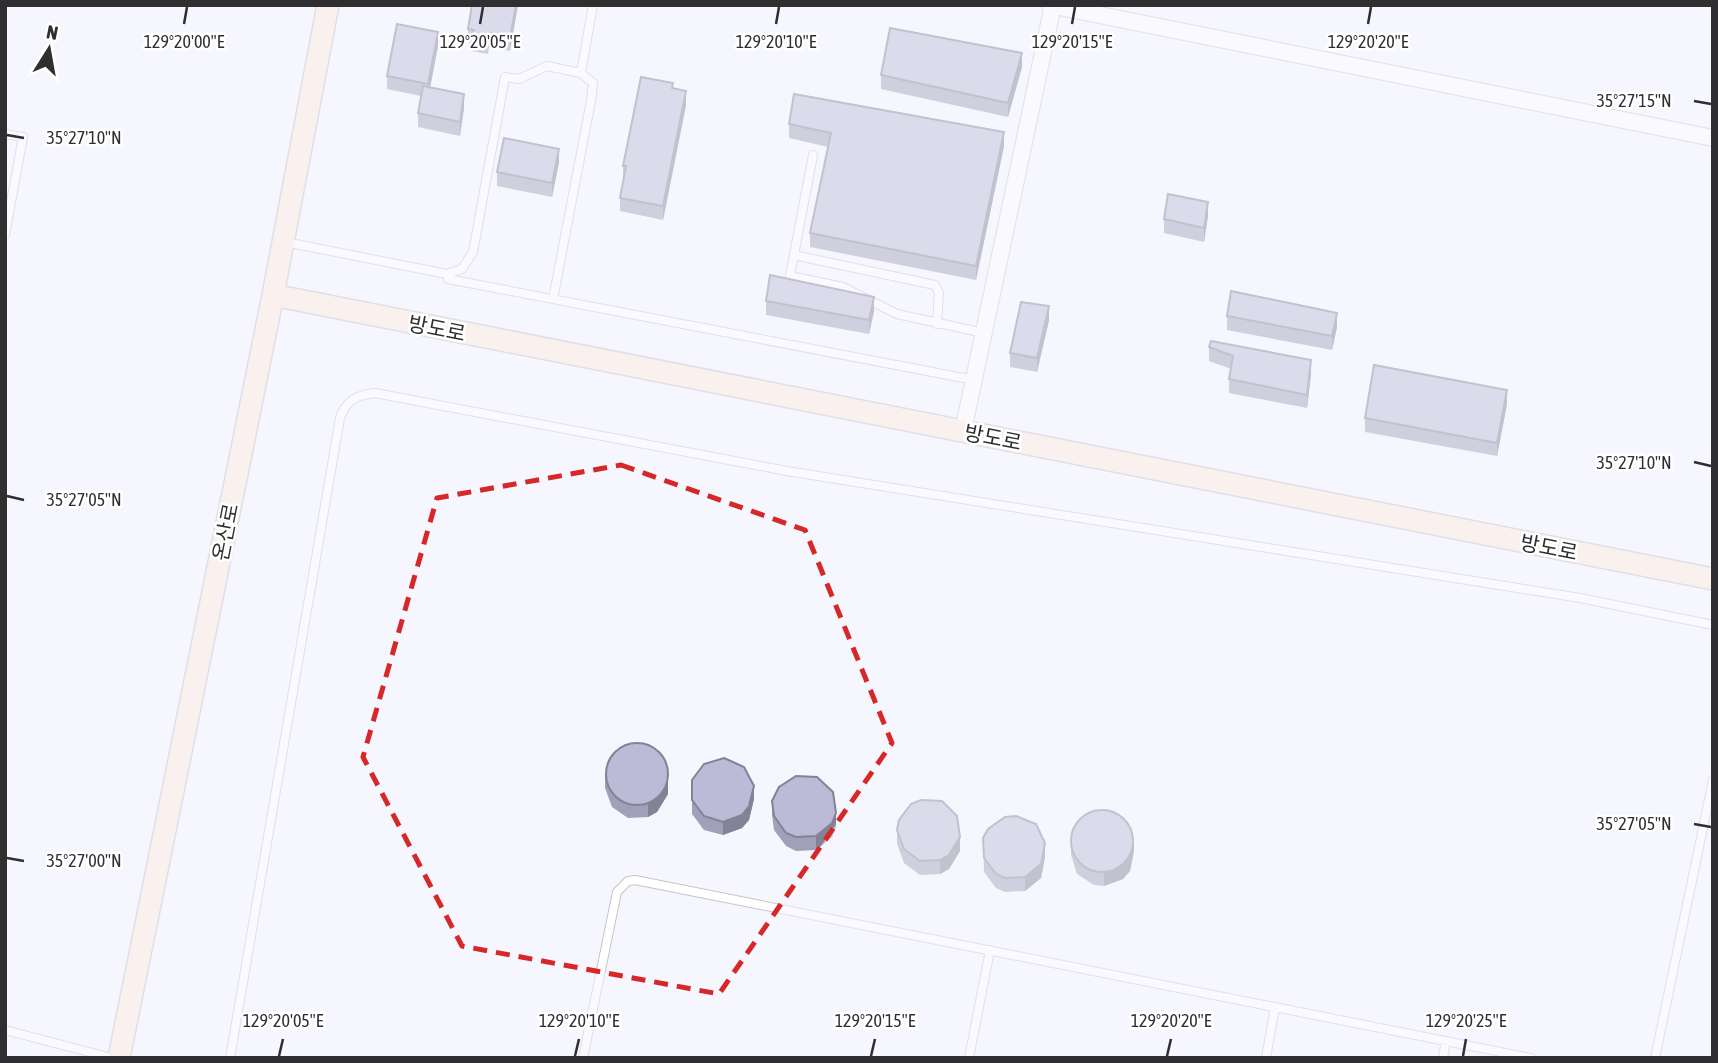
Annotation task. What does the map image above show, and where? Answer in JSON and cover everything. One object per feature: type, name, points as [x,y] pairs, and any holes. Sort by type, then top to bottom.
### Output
[{"type":"street","name":"온산로","points":[[119,1058],[273,295],[328,5]]},
{"type":"street","points":[[963,431],[1052,5],[1713,138]]},
{"type":"street","name":"방도로","points":[[273,295],[1713,579]]},
{"type":"lane","points":[[581,73],[593,5]]},
{"type":"lane","points":[[283,242],[447,274],[462,269],[473,252],[505,77],[519,79],[547,66],[581,73],[593,83],[591,101],[553,299]]},
{"type":"lane","points":[[5,134],[23,137],[5,235]]},
{"type":"lane","points":[[813,155],[790,276],[844,287],[897,314],[984,333]]},
{"type":"lane","points":[[794,255],[934,285],[939,293],[937,324]]},
{"type":"lane","points":[[447,274],[448,279],[974,380]]},
{"type":"lane","points":[[230,1058],[340,418],[350,400],[362,394],[389,395],[801,474],[1567,596],[1713,625]]},
{"type":"lane","points":[[1655,1058],[1713,779]]},
{"type":"lane","points":[[583,1058],[617,892],[628,881],[1531,1058]]},
{"type":"lane","points":[[969,1058],[990,950]]},
{"type":"lane","points":[[1266,1058],[1275,1007]]},
{"type":"lane","points":[[5,1030],[112,1058]]},
{"type":"lane","points":[[1443,1058],[1446,1041]]},
{"type":"highlighted area","points":[[621,465],[805,530],[892,743],[719,994],[462,946],[363,757],[437,498]]},
{"type":"building","points":[[472,5],[516,5],[510,37],[489,33],[488,40],[472,37],[474,30],[468,29]]},
{"type":"building","points":[[397,24],[438,32],[428,84],[387,76]]},
{"type":"building","points":[[890,28],[1022,53],[1008,103],[881,75]]},
{"type":"building","points":[[641,77],[673,83],[672,88],[686,91],[663,206],[620,198],[626,166],[623,166]]},
{"type":"building","points":[[423,86],[464,94],[460,122],[418,113]]},
{"type":"building","points":[[794,94],[1004,132],[976,266],[810,233],[831,133],[789,124]]},
{"type":"building","points":[[504,138],[559,149],[552,183],[497,172]]},
{"type":"building","points":[[1168,194],[1208,202],[1204,228],[1164,219]]},
{"type":"building","points":[[770,275],[874,297],[869,320],[766,301]]},
{"type":"building","points":[[1231,291],[1337,313],[1332,336],[1227,316]]},
{"type":"building","points":[[1021,302],[1049,306],[1037,358],[1010,353]]},
{"type":"building","points":[[1211,341],[1311,360],[1307,395],[1229,379],[1233,356],[1209,347]]},
{"type":"building","points":[[1374,365],[1507,390],[1497,443],[1365,418]]},
{"type":"building","points":[[637,743],[659,752],[668,774],[659,796],[637,805],[615,796],[606,774],[615,752]]},
{"type":"building","points":[[724,758],[744,767],[754,786],[749,806],[742,815],[723,822],[704,816],[692,800],[692,780],[704,764]]},
{"type":"building","points":[[796,776],[817,777],[833,792],[836,813],[832,823],[816,836],[796,837],[786,833],[774,816],[772,801],[779,787]]},
{"type":"building","points":[[921,800],[942,801],[957,816],[960,837],[949,855],[940,860],[920,861],[904,849],[897,830],[899,820],[911,804]]},
{"type":"building","points":[[1102,810],[1124,819],[1133,841],[1124,863],[1102,872],[1080,863],[1071,841],[1080,819]]},
{"type":"building","points":[[1016,816],[1036,824],[1045,843],[1041,864],[1025,877],[1005,878],[996,874],[984,858],[983,838],[988,829],[1005,817]]}]
